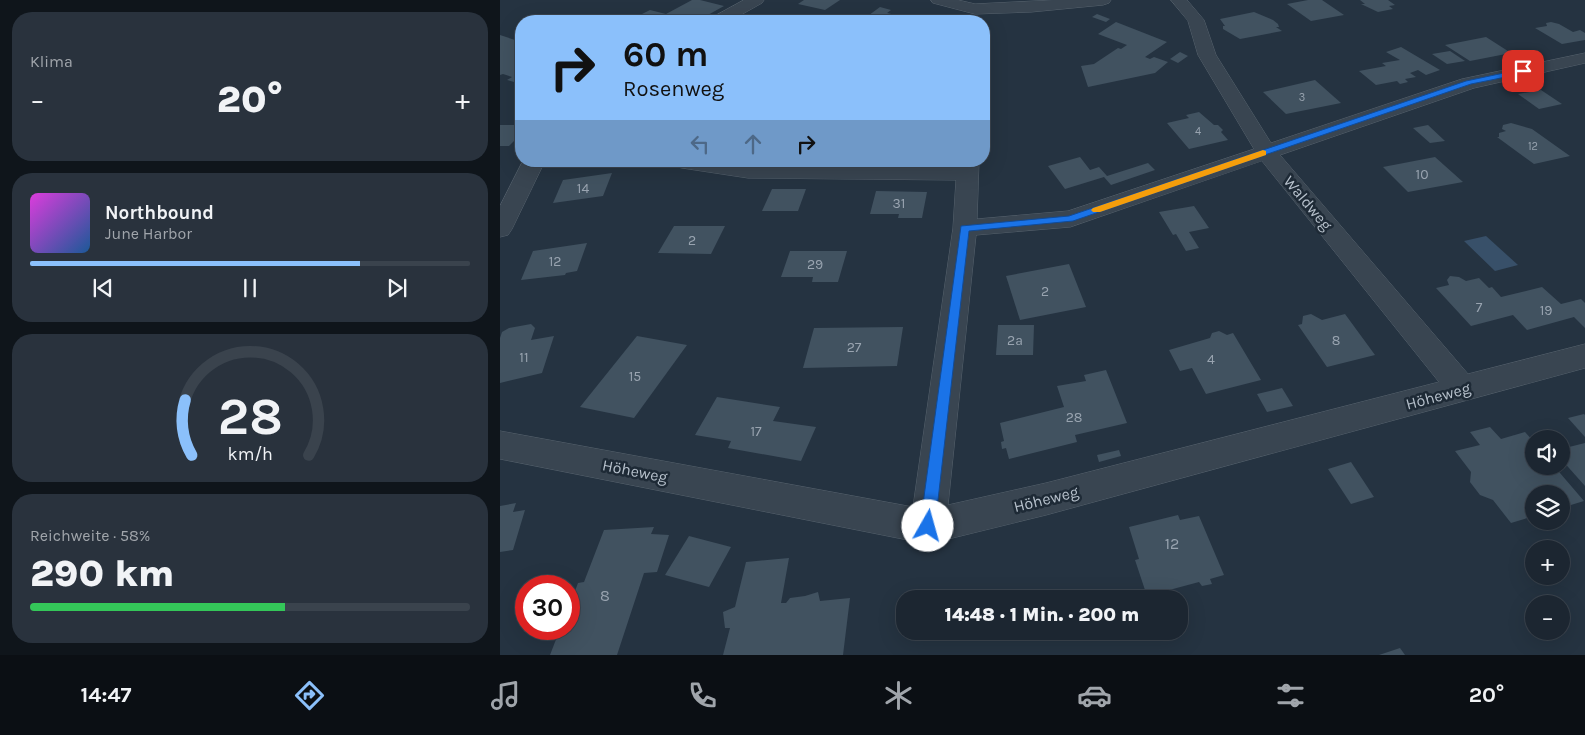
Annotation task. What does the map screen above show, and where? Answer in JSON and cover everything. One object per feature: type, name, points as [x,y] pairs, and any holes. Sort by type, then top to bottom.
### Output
[{"type":"street","points":[[730,15],[756,0]]},
{"type":"street","points":[[939,0],[976,15],[1103,0]]},
{"type":"street","name":"Waldweg","points":[[1179,0],[1196,20],[1207,55],[1266,152],[1462,389]]},
{"type":"street","points":[[965,228],[1070,219],[1469,82],[1585,58]]},
{"type":"street","points":[[500,229],[531,167]]},
{"type":"street","points":[[718,167],[748,172],[968,167],[965,228],[928,526]]},
{"type":"street","name":"Höheweg","points":[[500,445],[928,526],[1046,499],[1585,356]]},
{"type":"water","points":[[1486,236],[1518,265],[1495,271],[1464,241]]},
{"type":"building","points":[[692,0],[724,6],[708,15],[640,15],[650,10],[666,14]]},
{"type":"building","points":[[804,0],[840,0],[825,10],[798,4]]},
{"type":"building","points":[[1308,0],[1322,0],[1344,15],[1311,21],[1287,4]]},
{"type":"building","points":[[1360,0],[1388,0],[1395,5],[1389,6],[1393,9],[1378,12],[1361,4],[1365,4]]},
{"type":"building","points":[[880,7],[891,10],[887,13],[896,15],[869,15]]},
{"type":"building","points":[[1254,12],[1273,20],[1278,24],[1279,27],[1276,27],[1282,31],[1240,39],[1223,29],[1223,26],[1225,26],[1220,19]]},
{"type":"building","points":[[1097,14],[1110,19],[1106,22],[1092,17]]},
{"type":"building","points":[[1116,22],[1167,42],[1145,57],[1150,59],[1154,57],[1168,62],[1155,73],[1088,87],[1081,66],[1094,64],[1118,48],[1121,49],[1127,45],[1098,34]]},
{"type":"building","points":[[1551,22],[1573,32],[1580,30],[1585,33],[1585,40],[1562,44],[1535,28],[1547,26],[1546,23]]},
{"type":"building","points":[[500,35],[515,40],[515,82],[507,80],[512,77],[500,75]]},
{"type":"building","points":[[1486,37],[1511,53],[1470,61],[1445,45]]},
{"type":"building","points":[[1401,47],[1440,70],[1426,75],[1418,70],[1410,73],[1416,77],[1405,79],[1408,82],[1400,84],[1397,81],[1376,85],[1359,71],[1386,66],[1382,63],[1400,60],[1386,52]]},
{"type":"building","points":[[1450,51],[1465,61],[1447,64],[1432,54]]},
{"type":"building","points":[[1180,52],[1188,56],[1178,63],[1170,59]]},
{"type":"building","points":[[1315,80],[1341,103],[1286,114],[1263,92]]},
{"type":"building","points":[[1541,90],[1562,104],[1539,109],[1518,94]]},
{"type":"building","points":[[1199,112],[1214,125],[1218,125],[1228,140],[1189,149],[1167,123],[1189,118],[1186,115]]},
{"type":"building","points":[[1511,123],[1532,129],[1570,156],[1534,164],[1497,137],[1499,137],[1499,133],[1506,131],[1502,129],[1503,125]]},
{"type":"building","points":[[500,125],[515,125],[515,140],[509,146],[500,146]]},
{"type":"building","points":[[1428,125],[1445,141],[1430,143],[1413,128]]},
{"type":"building","points":[[1080,157],[1090,170],[1099,167],[1107,176],[1148,163],[1155,170],[1111,185],[1104,177],[1065,189],[1048,166]]},
{"type":"building","points":[[1435,157],[1463,182],[1408,192],[1383,167]]},
{"type":"building","points":[[612,173],[603,196],[553,203],[563,180]]},
{"type":"building","points":[[772,189],[806,189],[798,211],[762,211]]},
{"type":"building","points":[[876,191],[927,192],[922,218],[898,218],[899,214],[870,214]]},
{"type":"building","points":[[1194,206],[1209,228],[1189,232],[1199,248],[1186,251],[1176,234],[1173,235],[1159,212]]},
{"type":"building","points":[[674,226],[725,226],[711,254],[658,253]]},
{"type":"building","points":[[587,243],[577,271],[566,273],[565,275],[521,280],[533,251]]},
{"type":"building","points":[[790,251],[847,251],[838,282],[812,282],[813,277],[781,277]]},
{"type":"building","points":[[1069,264],[1086,307],[1020,320],[1006,276]]},
{"type":"building","points":[[1450,276],[1459,277],[1466,281],[1479,278],[1489,288],[1492,287],[1501,297],[1542,287],[1561,304],[1581,299],[1585,303],[1585,328],[1574,317],[1527,330],[1513,315],[1471,326],[1436,288],[1449,285],[1447,280]]},
{"type":"building","points":[[1311,314],[1322,320],[1345,314],[1375,355],[1327,367],[1298,325],[1302,324],[1303,316]]},
{"type":"building","points":[[531,324],[535,328],[531,340],[554,336],[542,373],[500,383],[500,338],[502,332],[509,328]]},
{"type":"building","points":[[998,325],[1034,325],[1033,355],[996,355]]},
{"type":"building","points":[[903,327],[897,366],[803,368],[814,328]]},
{"type":"building","points":[[1219,331],[1227,335],[1233,333],[1261,380],[1206,394],[1192,368],[1180,371],[1169,350],[1210,338],[1212,333]]},
{"type":"building","points":[[637,336],[687,345],[634,418],[580,407]]},
{"type":"building","points":[[1106,370],[1127,423],[1075,435],[1077,442],[1009,459],[1006,448],[1002,449],[1001,442],[1004,441],[1000,423],[1064,407],[1057,386],[1086,381],[1084,375]]},
{"type":"building","points":[[1282,388],[1293,406],[1267,412],[1257,394]]},
{"type":"building","points":[[717,397],[780,407],[773,421],[816,427],[801,461],[728,448],[731,441],[695,435]]},
{"type":"building","points":[[1585,415],[1585,437],[1568,418]]},
{"type":"building","points":[[1490,427],[1501,439],[1525,432],[1525,475],[1562,475],[1584,501],[1570,505],[1570,485],[1525,485],[1525,519],[1511,523],[1493,500],[1480,495],[1470,482],[1471,472],[1455,451],[1480,445],[1470,432]]},
{"type":"building","points":[[1585,443],[1585,486],[1570,469],[1570,447]]},
{"type":"building","points":[[1119,450],[1121,456],[1099,462],[1097,455]]},
{"type":"building","points":[[1351,462],[1374,497],[1351,504],[1328,469]]},
{"type":"building","points":[[516,503],[513,512],[525,510],[513,550],[500,552],[500,506]]},
{"type":"building","points":[[1178,515],[1180,520],[1199,516],[1224,575],[1210,579],[1212,584],[1202,586],[1199,582],[1169,590],[1145,590],[1135,560],[1139,559],[1129,527]]},
{"type":"building","points":[[654,527],[651,534],[669,535],[657,572],[644,573],[617,655],[550,655],[556,640],[580,640],[580,583],[584,582],[604,530]]},
{"type":"building","points":[[689,536],[731,547],[709,587],[665,575]]},
{"type":"building","points":[[789,558],[781,603],[786,603],[790,598],[818,592],[820,601],[850,598],[843,655],[723,655],[730,628],[725,628],[723,612],[735,607],[746,562]]},
{"type":"building","points":[[1400,648],[1405,655],[1379,655]]},
{"type":"slow traffic","points":[[1096,210],[1263,153]]},
{"type":"route","points":[[928,526],[965,228],[1070,219],[1469,82],[1523,71]]}]
